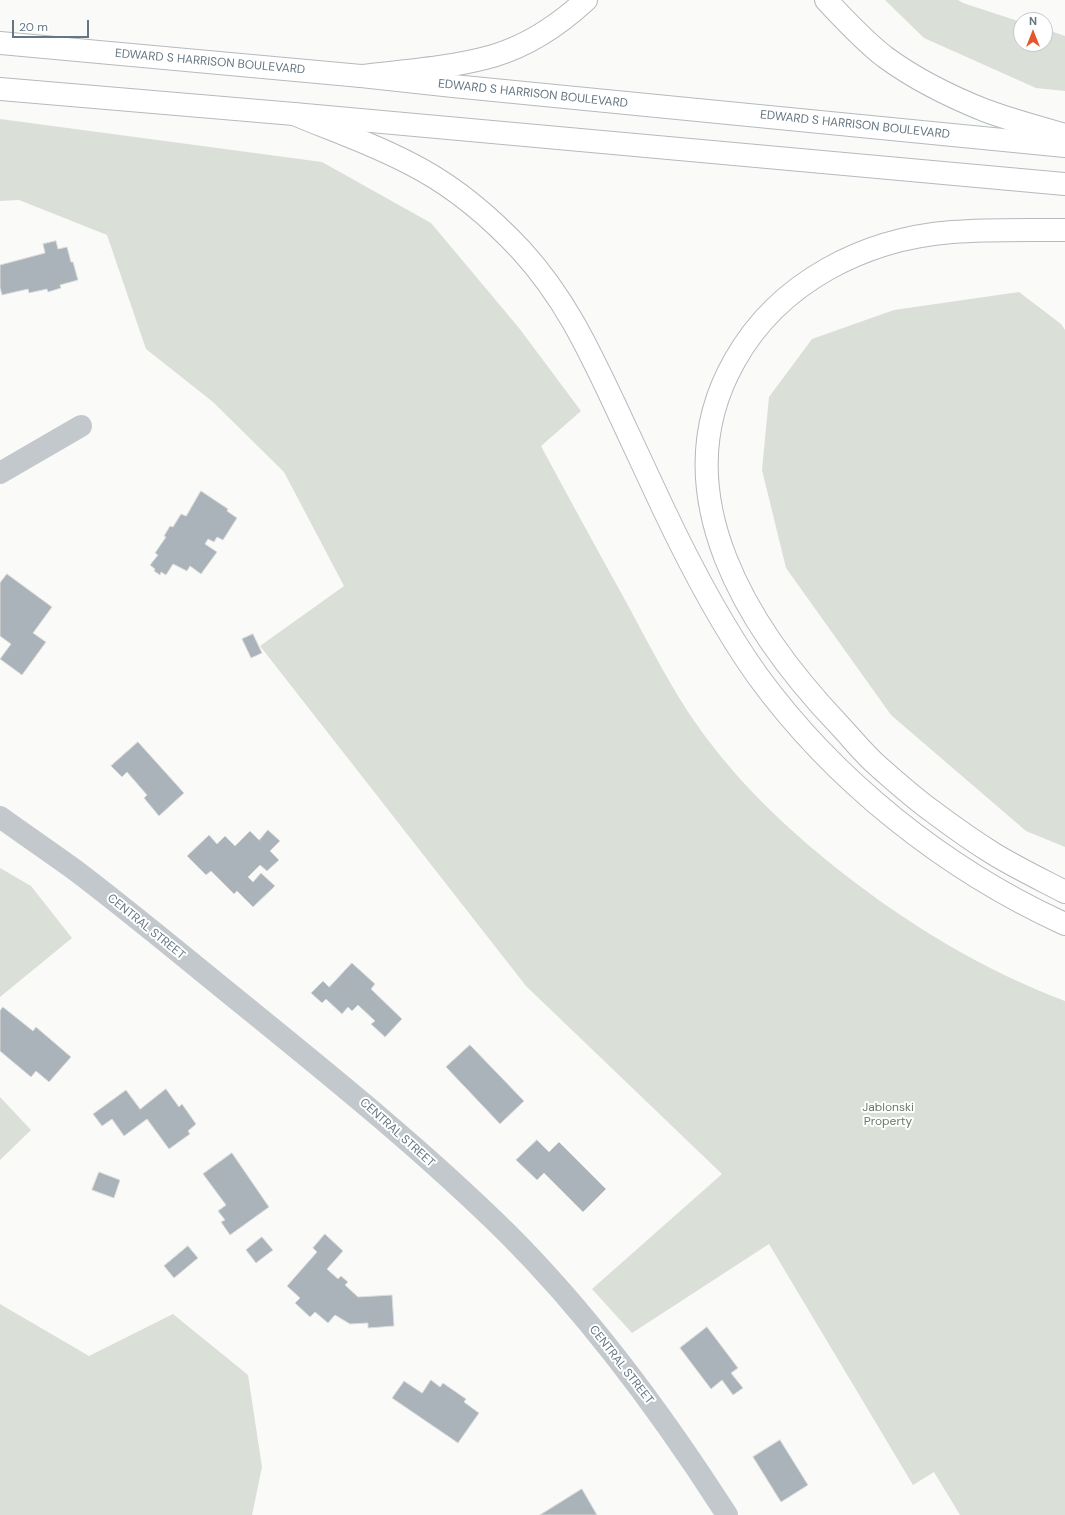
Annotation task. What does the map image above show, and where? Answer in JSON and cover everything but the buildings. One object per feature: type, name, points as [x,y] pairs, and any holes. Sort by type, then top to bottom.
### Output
[{"type":"main road","points":[[361,76],[453,65],[494,56],[531,40],[556,25],[586,0]]},
{"type":"main road","points":[[826,0],[854,30],[885,56],[920,79],[955,98],[985,110],[1065,135]]},
{"type":"main road","name":"EDWARD S HARRISON BOULEVARD","points":[[0,43],[361,76],[1065,146]]},
{"type":"main road","points":[[0,89],[294,114],[1065,184]]},
{"type":"main road","points":[[294,114],[423,170],[451,188],[476,207],[519,248],[559,297],[575,323],[593,357],[683,551],[717,612],[758,676],[799,727],[849,778],[924,841],[953,862],[999,890],[1065,924]]},
{"type":"main road","points":[[1065,230],[952,232],[907,238],[876,247],[844,260],[816,276],[787,296],[762,321],[741,349],[729,371],[718,397],[710,425],[707,457],[708,490],[714,522],[722,550],[733,577],[767,637],[793,673],[817,702],[877,766],[932,811],[995,854],[1065,892]]},
{"type":"street","points":[[0,473],[81,426]]},
{"type":"street","name":"CENTRAL STREET","points":[[0,817],[74,870],[126,910],[334,1078],[404,1138],[508,1235],[583,1317],[630,1374],[672,1432],[727,1515]]},
{"type":"green space","points":[[885,0],[958,0],[1013,19],[1013,52],[1053,52],[1053,32],[1065,36],[1065,91],[1036,88],[924,38]]},
{"type":"green space","name":"Jablonski Property","points":[[0,119],[322,162],[431,223],[519,328],[581,411],[541,446],[670,682],[697,725],[729,766],[763,803],[800,838],[840,871],[893,910],[948,945],[976,960],[1035,989],[1065,1001],[1065,1515],[960,1515],[934,1472],[913,1485],[769,1244],[632,1333],[592,1289],[722,1174],[526,986],[260,646],[344,586],[284,472],[213,402],[146,349],[107,235],[19,200],[0,201]]},
{"type":"green space","points":[[1019,292],[1061,324],[1065,330],[1065,847],[1026,831],[891,715],[786,568],[762,470],[769,397],[812,339],[894,310]]},
{"type":"green space","points":[[0,868],[31,886],[72,938],[0,997]]},
{"type":"green space","points":[[0,1097],[31,1130],[0,1160]]},
{"type":"green space","points":[[0,1304],[89,1356],[173,1314],[248,1375],[262,1467],[252,1515],[0,1515]]}]
